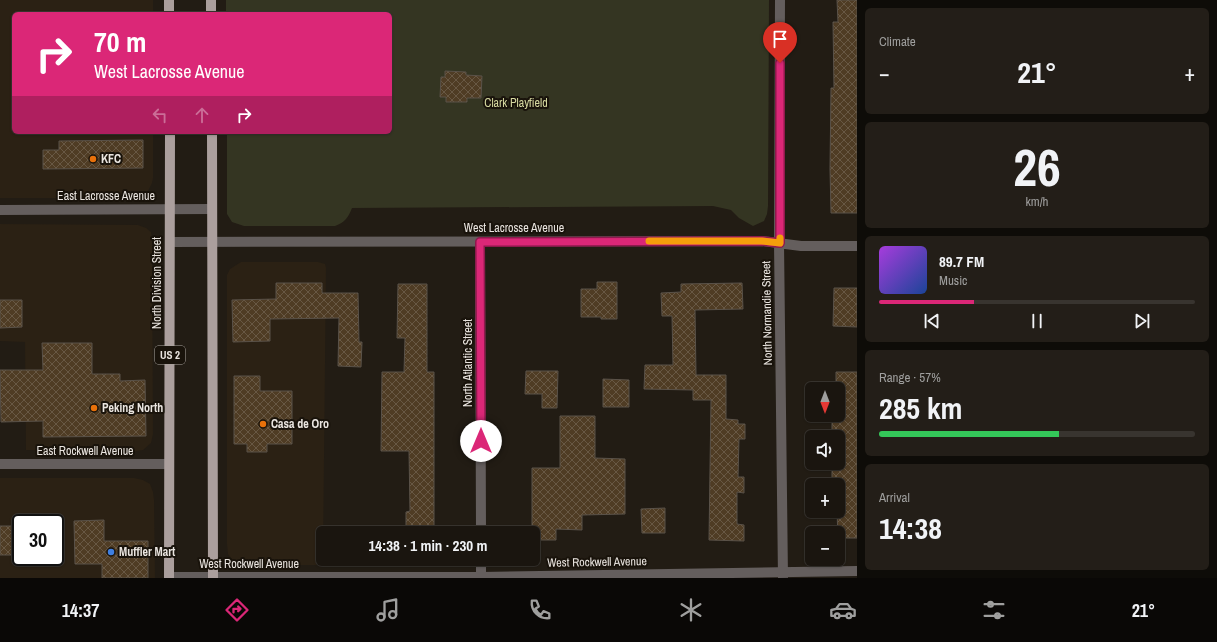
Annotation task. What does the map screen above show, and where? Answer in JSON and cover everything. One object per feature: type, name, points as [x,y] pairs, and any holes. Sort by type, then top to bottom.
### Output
[{"type":"main road","points":[[169,0],[170,12]]},
{"type":"main road","points":[[211,0],[211,12]]},
{"type":"main road","name":"North Division Street","points":[[169,578],[170,134]]},
{"type":"main road","points":[[212,134],[212,578]]},
{"type":"street","name":"North Normandie Street","points":[[780,0],[780,243],[783,575]]},
{"type":"street","name":"East Lacrosse Avenue","points":[[0,210],[212,209]]},
{"type":"street","name":"West Lacrosse Avenue","points":[[170,242],[762,241],[801,246],[857,246]]},
{"type":"street","name":"North Atlantic Street","points":[[480,242],[481,526]]},
{"type":"street","name":"East Rockwell Avenue","points":[[0,464],[169,464]]},
{"type":"street","points":[[481,566],[481,577]]},
{"type":"street","name":"West Rockwell Avenue","points":[[169,578],[783,575],[857,571]]},
{"type":"shaded area","points":[[0,0],[153,0],[153,12],[12,12],[12,134],[153,134],[153,178],[148,191],[142,195],[132,198],[0,198]]},
{"type":"shaded area","points":[[0,224],[138,225],[151,232],[153,434],[151,443],[143,450],[26,450],[25,342],[0,341]]},
{"type":"shaded area","points":[[241,262],[318,262],[325,264],[323,526],[316,526],[316,565],[248,565],[233,561],[228,554],[227,275],[230,269]]},
{"type":"shaded area","points":[[0,478],[134,478],[143,480],[150,484],[154,500],[155,578],[0,578]]},
{"type":"green space","name":"Clark Playfield","points":[[226,0],[769,0],[767,214],[764,221],[753,226],[739,218],[731,210],[713,206],[352,208],[346,219],[335,226],[244,226],[232,222],[227,214],[227,134],[392,134],[392,12],[226,12]]},
{"type":"building","points":[[837,0],[857,0],[857,213],[831,213],[831,88],[834,88],[833,22],[838,22]]},
{"type":"building","points":[[445,71],[466,72],[466,75],[482,76],[481,98],[467,98],[467,102],[446,102],[446,97],[440,97],[441,77],[445,77]]},
{"type":"building","name":"KFC","points":[[143,140],[143,168],[43,169],[43,150],[59,150],[59,141]]},
{"type":"building","points":[[597,282],[617,282],[617,319],[581,317],[581,289],[597,289]]},
{"type":"building","points":[[276,283],[322,283],[322,293],[358,293],[359,342],[362,342],[361,367],[338,366],[339,318],[270,319],[270,341],[233,342],[232,300],[276,299]]},
{"type":"building","points":[[742,283],[743,309],[695,310],[696,375],[726,375],[726,419],[738,420],[738,424],[745,424],[745,439],[739,439],[738,477],[744,477],[744,493],[737,492],[737,524],[744,525],[744,541],[709,540],[711,400],[693,400],[693,390],[644,389],[645,365],[673,365],[672,316],[662,316],[661,293],[681,292],[681,284]]},
{"type":"building","points":[[398,284],[427,284],[427,372],[434,372],[434,526],[406,526],[406,512],[410,511],[409,451],[381,451],[382,372],[404,372],[405,338],[397,338]]},
{"type":"building","points":[[834,288],[857,288],[857,327],[833,326]]},
{"type":"building","points":[[0,300],[22,300],[22,327],[0,328]]},
{"type":"building","name":"Peking North","points":[[42,343],[92,343],[92,374],[120,374],[120,381],[145,380],[146,436],[43,437],[43,421],[1,422],[0,370],[43,370]]},
{"type":"building","points":[[526,371],[558,371],[557,408],[542,408],[542,394],[525,394]]},
{"type":"building","points":[[836,372],[857,372],[857,538],[845,538],[845,526],[838,526],[837,518],[845,518],[845,478],[832,478],[832,470],[845,470],[845,430],[832,430],[832,422],[845,422],[845,382],[836,382]]},
{"type":"building","name":"Casa de Oro","points":[[234,376],[260,376],[260,391],[292,391],[292,444],[267,444],[267,452],[247,452],[247,444],[234,444]]},
{"type":"building","points":[[603,379],[629,380],[629,407],[603,407]]},
{"type":"building","points":[[560,416],[595,416],[595,458],[625,459],[625,514],[582,515],[582,530],[556,529],[556,540],[540,540],[540,526],[532,526],[532,468],[560,468]]},
{"type":"building","points":[[665,508],[665,533],[642,533],[641,509]]},
{"type":"building","name":"Muffler Mart","points":[[104,520],[104,541],[148,541],[148,578],[102,578],[102,564],[75,564],[74,521]]},
{"type":"building","points":[[0,526],[12,526],[12,555],[0,555]]},
{"type":"slow traffic","points":[[649,241],[762,241],[780,243],[780,238]]},
{"type":"place","name":"KFC","points":[[93,159]]},
{"type":"place","name":"Peking North","points":[[94,408]]},
{"type":"place","name":"Casa de Oro","points":[[263,424]]},
{"type":"place","name":"Muffler Mart","points":[[111,552]]},
{"type":"route","points":[[481,441],[480,242],[762,241],[780,243],[780,63]]}]
